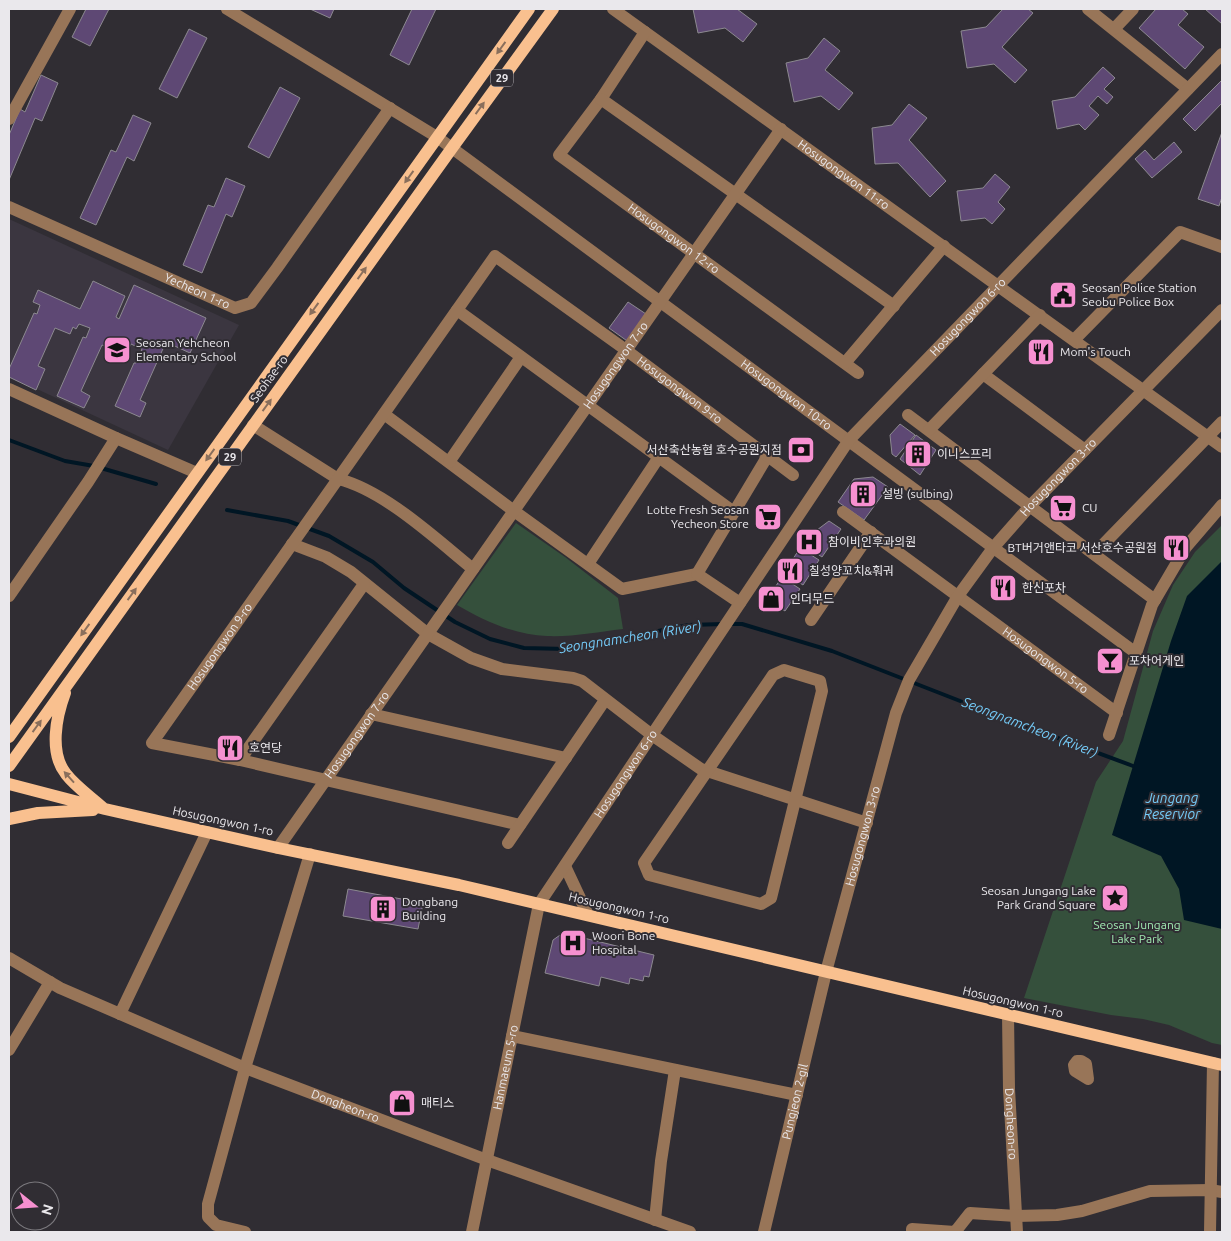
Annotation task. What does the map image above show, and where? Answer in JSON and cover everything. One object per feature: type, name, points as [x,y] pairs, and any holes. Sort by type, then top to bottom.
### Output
[{"type":"main road","name":"Seohae-ro","points":[[9,737],[529,9]]},
{"type":"main road","name":"Seohae-ro","points":[[9,766],[553,9]]},
{"type":"main road","points":[[70,680],[58,718],[57,758],[67,776],[105,810]]},
{"type":"main road","name":"Hosugongwon 1-ro","points":[[9,784],[105,810],[459,885],[1218,1064]]},
{"type":"main road","points":[[9,819],[38,813],[105,810]]},
{"type":"street","points":[[9,118],[70,9]]},
{"type":"street","points":[[228,9],[437,137]]},
{"type":"street","name":"Hosugongwon 11-ro","points":[[613,9],[1222,447]]},
{"type":"street","points":[[1088,9],[1188,89]]},
{"type":"street","points":[[1114,29],[1133,9]]},
{"type":"street","name":"Hosugongwon 12-ro","points":[[645,32],[601,99],[559,155],[858,373]]},
{"type":"street","name":"Hosugongwon 6-ro","points":[[539,904],[849,440],[1222,54]]},
{"type":"street","points":[[601,99],[894,306]]},
{"type":"street","name":"Yecheon 1-ro","points":[[9,207],[235,308],[250,303],[272,275],[390,108]]},
{"type":"street","name":"Hosugongwon 7-ro","points":[[278,848],[781,130]]},
{"type":"street","name":"Hosugongwon 10-ro","points":[[437,137],[1136,653]]},
{"type":"street","points":[[1074,340],[1180,232],[1222,247]]},
{"type":"street","points":[[845,362],[944,246]]},
{"type":"street","name":"Hosugongwon 9-ro","points":[[520,825],[240,760],[152,743],[495,256],[626,350],[793,475]]},
{"type":"street","points":[[456,310],[734,512]]},
{"type":"street","name":"Hosugongwon 3-ro","points":[[826,972],[896,713],[909,680],[958,596],[994,548],[1030,506],[1222,310]]},
{"type":"street","points":[[929,430],[1040,315]]},
{"type":"street","points":[[449,462],[521,357]]},
{"type":"street","points":[[983,374],[1086,450]]},
{"type":"street","points":[[9,389],[197,473]]},
{"type":"street","points":[[384,414],[622,589],[697,574],[740,603]]},
{"type":"street","points":[[908,415],[1155,600]]},
{"type":"street","points":[[1094,554],[1222,422]]},
{"type":"street","points":[[253,425],[338,479],[352,482],[369,490],[399,510],[473,569]]},
{"type":"street","points":[[9,596],[116,438]]},
{"type":"street","points":[[697,574],[767,456]]},
{"type":"street","points":[[588,564],[659,457]]},
{"type":"street","points":[[1109,736],[1155,600],[1186,547],[1222,505]]},
{"type":"street","name":"Hosugongwon 5-ro","points":[[843,512],[1117,712]]},
{"type":"street","points":[[811,620],[871,532]]},
{"type":"street","points":[[292,544],[326,557],[351,572],[364,584],[471,658],[502,670],[573,678],[582,681],[652,735],[701,769],[867,823]]},
{"type":"street","points":[[240,760],[364,584]]},
{"type":"street","points":[[784,670],[820,681],[822,690],[795,799],[771,898],[761,904],[649,875],[644,863],[773,674],[784,670]]},
{"type":"street","points":[[508,843],[605,700]]},
{"type":"street","points":[[372,714],[566,758]]},
{"type":"street","points":[[120,1014],[206,832]]},
{"type":"street","points":[[245,1232],[216,1225],[208,1216],[207,1210],[245,1068],[310,854]]},
{"type":"street","points":[[565,866],[588,915]]},
{"type":"street","name":"Hanmaeum 5-ro","points":[[472,1232],[539,904]]},
{"type":"street","name":"Dongheon-ro","points":[[9,958],[50,982],[245,1068],[487,1160],[690,1232]]},
{"type":"street","name":"Pungjeon 2-gil","points":[[764,1232],[826,972]]},
{"type":"street","points":[[9,1050],[50,982]]},
{"type":"street","name":"Dongheon-ro","points":[[1008,1014],[1009,1089],[1017,1232]]},
{"type":"street","points":[[512,1036],[797,1095]]},
{"type":"street","points":[[1210,1232],[1216,1191],[1218,1064]]},
{"type":"street","points":[[655,1220],[660,1161],[675,1070]]},
{"type":"street","points":[[912,1232],[912,1229],[956,1232],[970,1213],[1016,1216],[1066,1214],[1150,1191],[1216,1191]]},
{"type":"shaded area","name":"Seosan Yehcheon Elementary School","points":[[9,219],[239,325],[168,450],[9,376]]},
{"type":"green space","points":[[516,523],[565,557],[618,598],[623,629],[566,636],[535,635],[500,626],[457,605]]},
{"type":"green space","name":"Seosan Jungang Lake Park","points":[[1222,525],[1222,1045],[1212,1043],[1169,1025],[1024,998],[1096,782],[1123,741],[1153,631],[1173,585],[1195,552]]},
{"type":"water","name":"Jungang Reservior","points":[[1222,561],[1222,929],[1184,920],[1179,889],[1161,856],[1112,835],[1171,641],[1187,596]]},
{"type":"building","points":[[86,9],[109,9],[90,46],[72,37]]},
{"type":"building","points":[[310,9],[334,9],[330,18]]},
{"type":"building","points":[[412,9],[436,9],[409,65],[390,55]]},
{"type":"building","points":[[693,9],[737,9],[757,24],[743,42],[725,28],[698,33]]},
{"type":"building","points":[[1003,9],[1028,9],[1033,13],[1002,47],[1027,70],[1015,83],[994,64],[967,68],[961,31],[986,27]]},
{"type":"building","points":[[1156,9],[1182,9],[1188,14],[1178,25],[1204,47],[1185,69],[1139,28]]},
{"type":"building","points":[[1205,9],[1222,9],[1222,24]]},
{"type":"building","points":[[189,29],[207,38],[177,98],[159,89]]},
{"type":"building","points":[[824,38],[840,51],[825,70],[853,93],[839,110],[821,96],[794,102],[786,63],[808,58]]},
{"type":"building","points":[[1103,67],[1115,78],[1104,89],[1113,97],[1107,104],[1098,96],[1089,106],[1099,115],[1085,130],[1079,124],[1057,129],[1052,101],[1075,97]]},
{"type":"building","points":[[41,75],[58,83],[42,121],[35,118],[9,180],[9,135],[20,109],[25,112]]},
{"type":"building","points":[[1222,80],[1222,103],[1195,131],[1183,119]]},
{"type":"building","points":[[280,87],[300,98],[269,158],[248,147]]},
{"type":"building","points":[[909,104],[927,118],[909,140],[946,181],[930,197],[898,163],[875,164],[872,128],[892,125]]},
{"type":"building","points":[[133,115],[151,123],[134,161],[127,157],[96,225],[80,218],[111,150],[116,152]]},
{"type":"building","points":[[1222,132],[1222,197],[1219,206],[1198,199]]},
{"type":"building","points":[[1174,142],[1182,152],[1152,178],[1135,159],[1145,150],[1154,160]]},
{"type":"building","points":[[995,174],[1010,187],[998,202],[1005,209],[992,224],[985,218],[961,221],[957,191],[983,188]]},
{"type":"building","points":[[226,178],[245,186],[232,217],[226,214],[202,273],[183,265],[208,205],[214,207]]},
{"type":"building","name":"Seosan Yehcheon Elementary School","points":[[93,281],[125,296],[116,317],[119,319],[134,285],[206,318],[190,353],[166,342],[140,400],[146,403],[140,417],[115,406],[142,349],[131,344],[129,348],[126,346],[123,354],[102,345],[81,391],[90,396],[84,408],[57,396],[83,337],[86,338],[90,328],[79,324],[76,329],[73,327],[70,334],[55,328],[38,366],[45,369],[36,390],[9,377],[9,369],[34,313],[37,314],[40,305],[33,302],[38,290],[80,309]]},
{"type":"building","points":[[628,302],[649,316],[630,343],[609,328]]},
{"type":"building","points":[[900,424],[915,435],[896,457],[892,454],[890,435]]},
{"type":"building","name":"이니스프리","points":[[916,435],[936,450],[920,475],[900,459]]},
{"type":"building","name":"설빙 (sulbing)","points":[[873,477],[888,487],[864,520],[838,502],[854,479]]},
{"type":"building","points":[[829,521],[841,529],[822,557],[803,544],[809,536]]},
{"type":"building","points":[[800,548],[819,560],[803,585],[784,573]]},
{"type":"building","points":[[782,577],[800,589],[785,611],[767,599]]},
{"type":"building","name":"Dongbang Building","points":[[348,889],[423,903],[418,929],[343,916]]},
{"type":"building","points":[[563,933],[654,955],[649,977],[644,976],[643,981],[630,978],[629,984],[601,977],[599,986],[545,973],[553,940]]},
{"type":"waterway","name":"Seongnamcheon (River)","points":[[9,440],[65,461],[94,466]]},
{"type":"waterway","name":"Seongnamcheon (River)","points":[[101,468],[156,484]]},
{"type":"waterway","name":"Seongnamcheon (River)","points":[[227,510],[288,521],[329,536],[373,562],[404,588],[455,622],[490,639],[524,648],[566,649],[689,625],[723,624]]},
{"type":"waterway","name":"Seongnamcheon (River)","points":[[730,624],[742,624],[832,651],[1133,766]]},
{"type":"place","name":"Seosan Police Station Seobu Police Box","points":[[1063,295]]},
{"type":"place","name":"Seosan Yehcheon Elementary School","points":[[117,350]]},
{"type":"place","name":"Mom's Touch","points":[[1041,352]]},
{"type":"place","name":"서산축산농협 호수공원지점","points":[[801,450]]},
{"type":"place","name":"이니스프리","points":[[918,454]]},
{"type":"place","name":"설빙 (sulbing)","points":[[863,494]]},
{"type":"place","name":"CU","points":[[1063,508]]},
{"type":"place","name":"Lotte Fresh Seosan Yecheon Store","points":[[768,517]]},
{"type":"place","name":"참이비인후과의원","points":[[809,542]]},
{"type":"place","name":"BT버거앤타코 서산호수공원점","points":[[1176,548]]},
{"type":"place","name":"칠성양꼬치&훠궈","points":[[790,571]]},
{"type":"place","name":"한신포차","points":[[1003,588]]},
{"type":"place","name":"인더무드","points":[[771,599]]},
{"type":"place","name":"포차어게인","points":[[1110,661]]},
{"type":"place","name":"호연당","points":[[230,748]]},
{"type":"place","name":"Seosan Jungang Lake Park Grand Square","points":[[1115,898]]},
{"type":"place","name":"Dongbang Building","points":[[383,909]]},
{"type":"place","name":"Woori Bone Hospital","points":[[573,943]]},
{"type":"place","name":"매티스","points":[[402,1103]]}]
